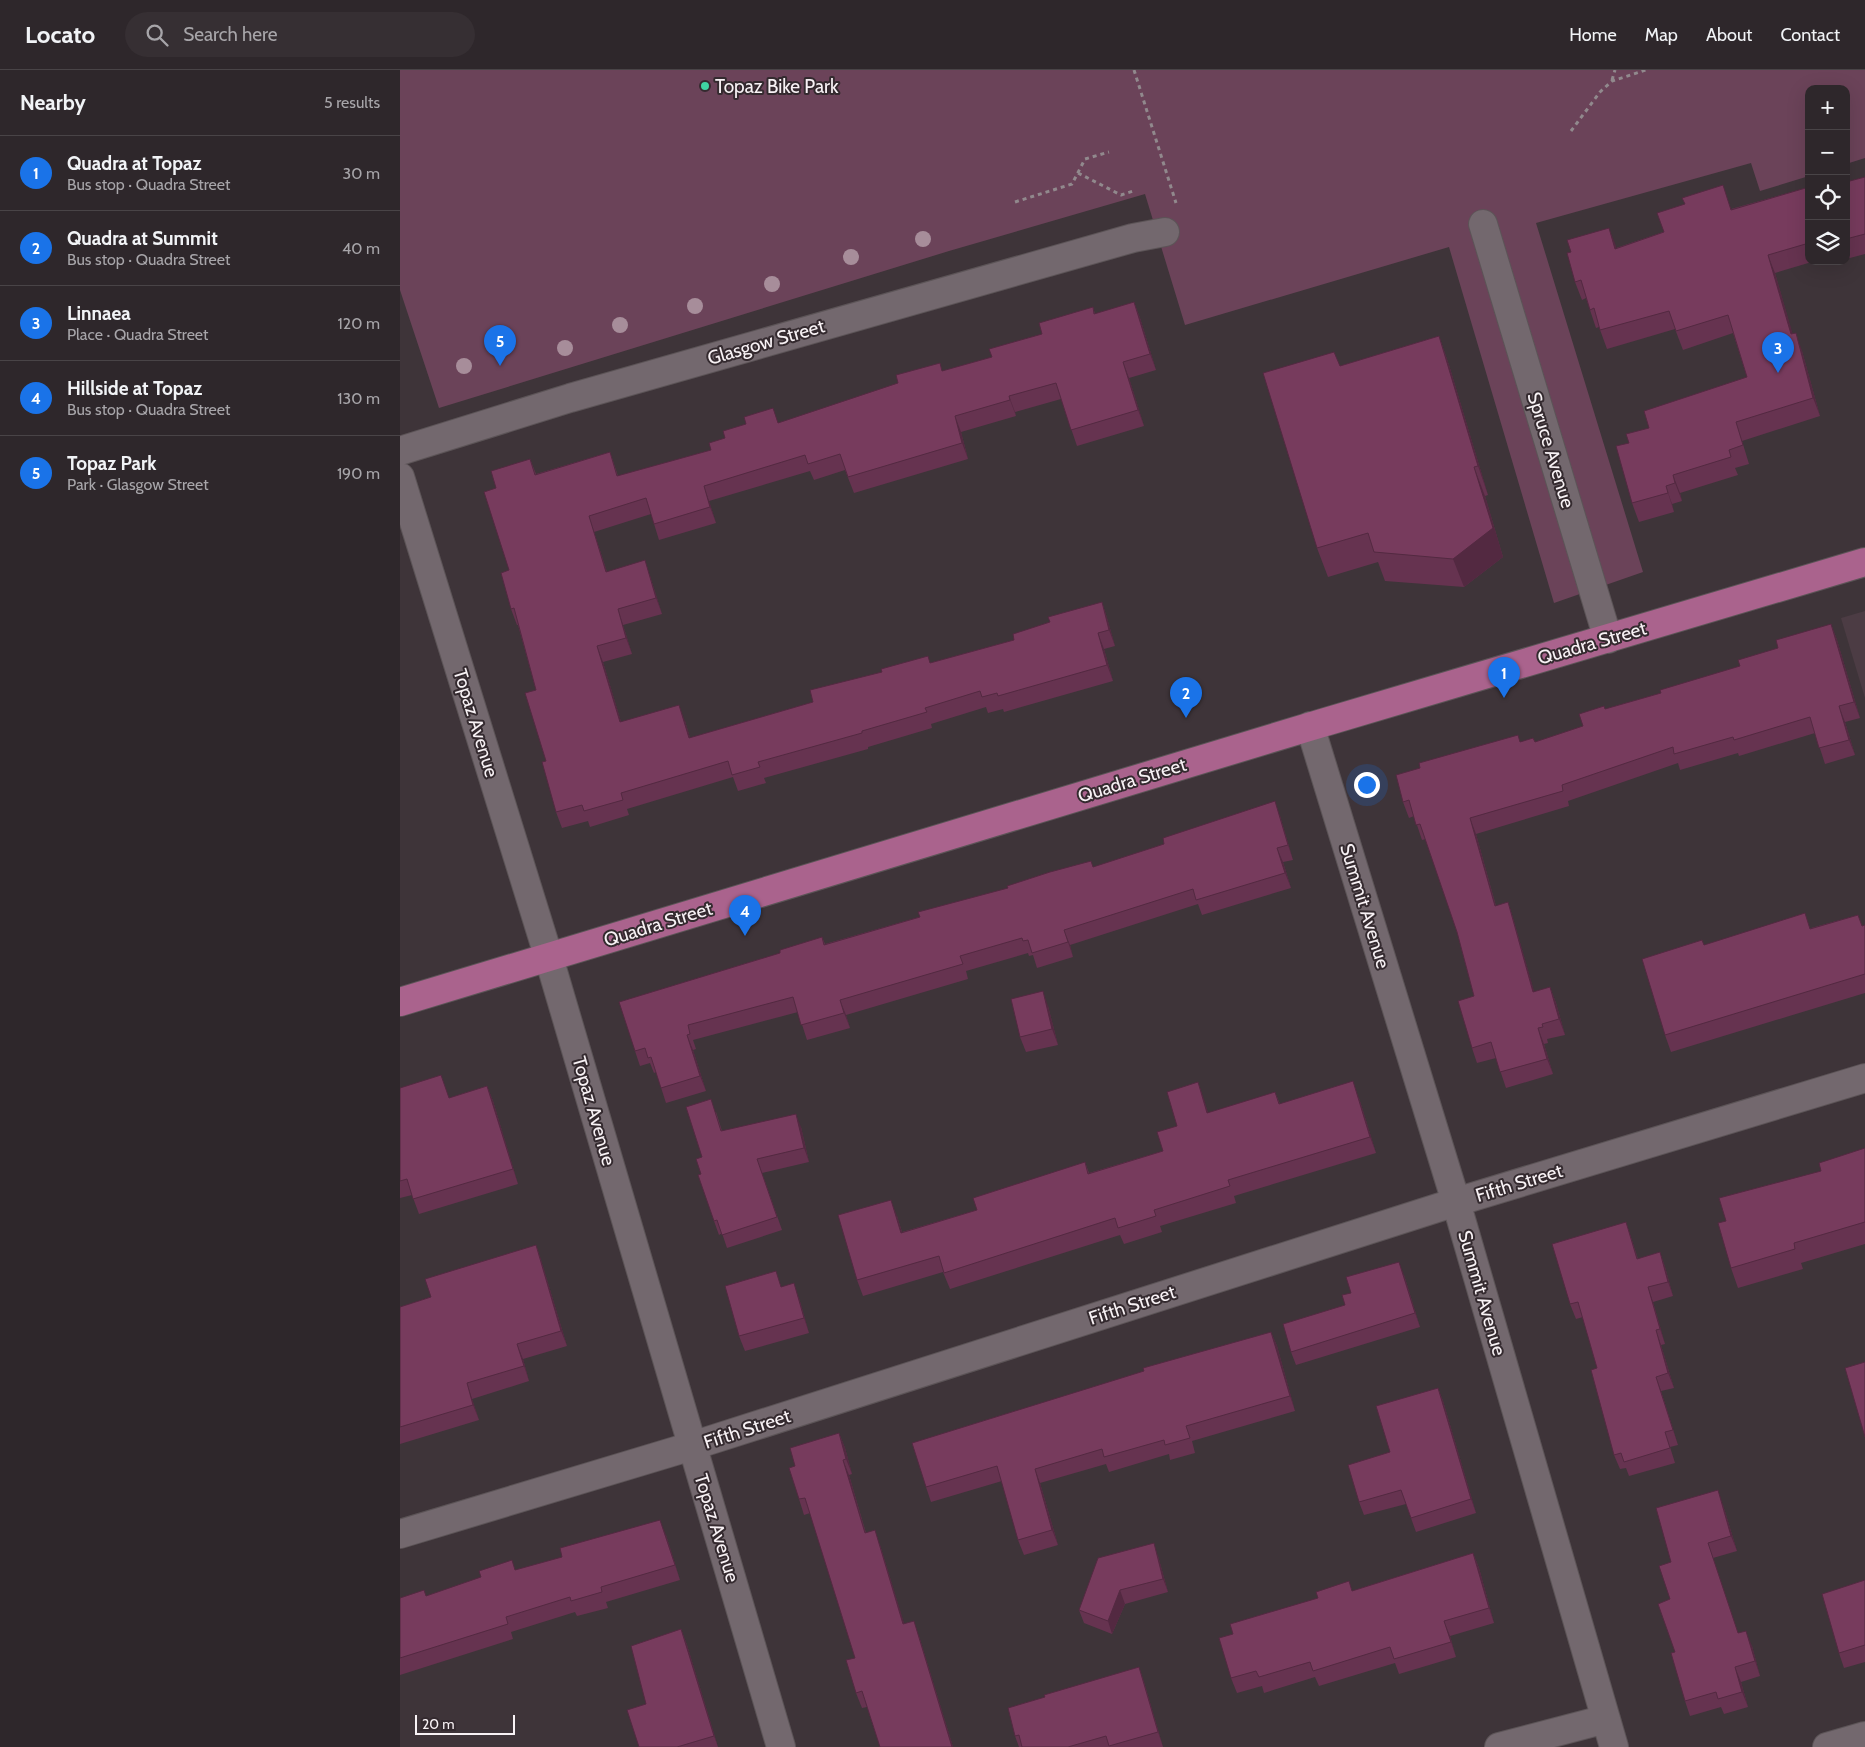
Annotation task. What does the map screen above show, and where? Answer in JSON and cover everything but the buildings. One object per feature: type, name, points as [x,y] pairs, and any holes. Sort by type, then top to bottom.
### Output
[{"type":"main road","name":"Quadra Street","points":[[400,1002],[1310,726],[1865,562]]},
{"type":"street","name":"Spruce Avenue","points":[[1483,224],[1608,639]]},
{"type":"street","name":"Glasgow Street","points":[[400,451],[579,396],[1134,238],[1165,232]]},
{"type":"street","name":"Topaz Avenue","points":[[400,477],[549,958],[782,1747]]},
{"type":"street","name":"Summit Avenue","points":[[1310,726],[1456,1202],[1614,1747]]},
{"type":"street","name":"Fifth Street","points":[[400,1534],[692,1446],[1456,1202],[1865,1078]]},
{"type":"street","points":[[1499,1747],[1606,1719]]},
{"type":"street","points":[[1827,1747],[1865,1736]]},
{"type":"path","points":[[1134,70],[1178,208]]},
{"type":"path","points":[[1612,81],[1615,70]]},
{"type":"path","points":[[1571,131],[1600,92],[1612,81],[1646,70]]},
{"type":"path","points":[[1015,202],[1072,184],[1085,159],[1109,152]]},
{"type":"path","points":[[1078,173],[1121,195],[1133,191]]},
{"type":"shaded area","points":[[400,70],[1865,70],[1865,158],[1850,163],[1850,85],[1805,85],[1805,177],[1760,191],[1751,163],[1536,223],[1643,572],[1554,603],[1449,247],[1185,325],[1145,194],[949,251],[439,408],[400,290]]},
{"type":"shaded area","points":[[1865,611],[1865,698],[1841,618]]},
{"type":"place","name":"Topaz Bike Park","points":[[705,86]]},
{"type":"place","name":"Topaz Park","points":[[500,366]]},
{"type":"place","name":"Linnaea","points":[[1778,373]]},
{"type":"place","name":"Quadra at Topaz","points":[[1504,698]]},
{"type":"place","name":"Quadra at Summit","points":[[1186,718]]},
{"type":"place","name":"Hillside at Topaz","points":[[745,936]]}]
